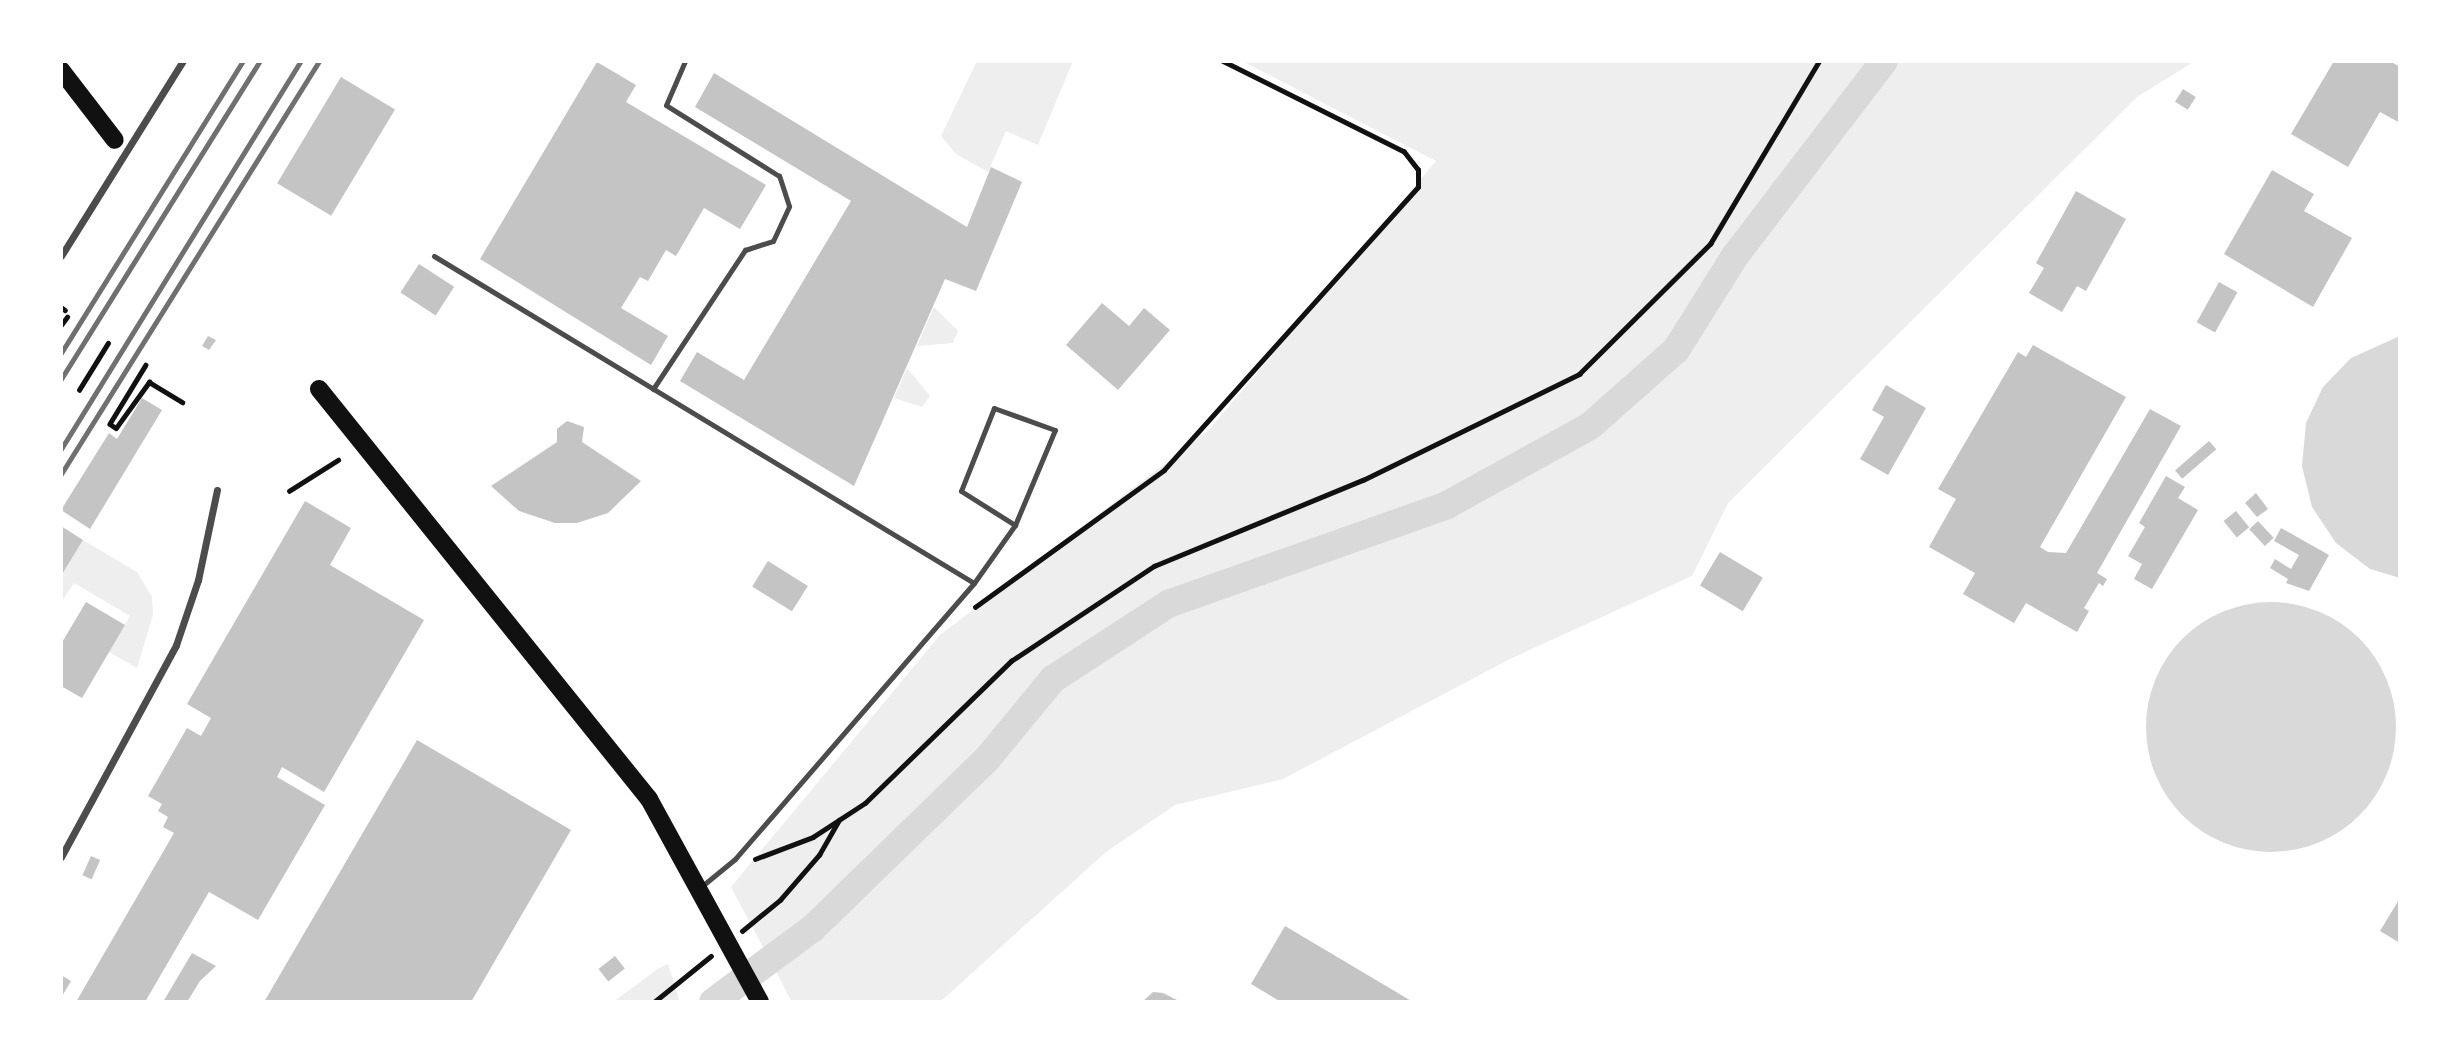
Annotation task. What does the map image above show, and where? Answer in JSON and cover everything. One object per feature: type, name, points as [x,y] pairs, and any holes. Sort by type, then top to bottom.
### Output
[{"type":"main road","points":[[61,70],[115,140]]},
{"type":"main road","points":[[319,389],[649,799],[760,1002]]},
{"type":"street","points":[[61,256],[183,61]]},
{"type":"street","points":[[61,858],[176,645],[198,580],[217,490]]},
{"type":"lane","points":[[653,389],[744,250],[773,241],[789,206],[779,176],[666,105],[685,61]]},
{"type":"lane","points":[[434,256],[974,583]]},
{"type":"lane","points":[[703,894],[974,583],[1015,525],[1055,430],[994,408],[961,491],[1015,525]]},
{"type":"path","points":[[972,610],[1164,470],[1418,187],[1418,170],[1404,152],[1222,61]]},
{"type":"path","points":[[734,859],[764,859],[865,803],[1011,661],[1154,566],[1363,480],[1579,374],[1710,244],[1819,61]]},
{"type":"path","points":[[61,325],[67,317]]},
{"type":"path","points":[[79,390],[108,343]]},
{"type":"path","points":[[145,366],[110,424],[116,428],[149,382],[182,402]]},
{"type":"path","points":[[289,491],[338,460]]},
{"type":"path","points":[[735,936],[780,900],[819,855],[839,819]]},
{"type":"path","points":[[654,1002],[715,953]]},
{"type":"shaded area","points":[[977,61],[1073,61],[1038,145],[1006,131],[988,172],[956,154],[941,136]]},
{"type":"shaded area","points":[[1242,61],[2195,61],[2137,97],[1728,503],[1692,576],[1510,659],[1283,779],[1175,805],[1106,852],[940,1002],[792,1002],[731,887],[940,635],[1208,431],[1436,161]]},
{"type":"shaded area","points":[[934,307],[958,331],[953,343],[917,346]]},
{"type":"shaded area","points":[[2400,336],[2400,578],[2370,569],[2336,543],[2312,507],[2302,466],[2306,423],[2323,387],[2351,358]]},
{"type":"shaded area","points":[[907,368],[930,396],[922,407],[894,398]]},
{"type":"shaded area","points":[[83,540],[137,572],[152,597],[153,615],[137,668],[109,652],[130,616],[74,583],[61,603],[61,576]]},
{"type":"shaded area","points":[[2271,602],[2307,607],[2330,617],[2350,630],[2368,648],[2391,691],[2396,727],[2391,763],[2381,786],[2368,806],[2350,824],[2307,847],[2271,852],[2235,847],[2212,837],[2192,824],[2174,806],[2151,763],[2146,727],[2151,691],[2161,668],[2174,648],[2192,630],[2235,607]]},
{"type":"shaded area","points":[[668,964],[680,1002],[613,1002],[659,968]]},
{"type":"building","points":[[2334,61],[2390,61],[2400,67],[2400,123],[2380,112],[2348,167],[2291,134]]},
{"type":"building","points":[[597,62],[636,85],[626,102],[766,185],[740,229],[704,208],[676,256],[666,250],[648,281],[640,277],[621,308],[668,336],[651,365],[480,259]]},
{"type":"building","points":[[714,73],[967,227],[991,167],[1022,182],[976,291],[945,279],[854,486],[680,381],[697,352],[744,380],[851,201],[695,107]]},
{"type":"building","points":[[341,77],[395,109],[331,216],[277,183]]},
{"type":"building","points":[[2183,89],[2196,97],[2188,110],[2175,102]]},
{"type":"building","points":[[2272,170],[2314,194],[2304,211],[2352,238],[2313,307],[2224,254]]},
{"type":"building","points":[[2076,191],[2126,219],[2086,291],[2077,286],[2062,312],[2029,293],[2044,268],[2036,263]]},
{"type":"building","points":[[419,264],[454,287],[436,315],[400,293]]},
{"type":"building","points":[[2219,282],[2237,292],[2215,332],[2197,322]]},
{"type":"building","points":[[1102,303],[1129,326],[1144,308],[1170,330],[1118,390],[1066,345]]},
{"type":"building","points":[[208,336],[216,340],[209,350],[202,346]]},
{"type":"building","points":[[2033,345],[2126,397],[2040,547],[2048,552],[2066,553],[2150,409],[2181,426],[2097,573],[2107,579],[2103,586],[2099,583],[2084,608],[2089,611],[2077,632],[2026,603],[2014,623],[1963,594],[1975,573],[1929,547],[1956,499],[1938,489],[2018,352],[2026,357]]},
{"type":"building","points":[[1886,385],[1926,408],[1888,475],[1860,459],[1884,417],[1872,410]]},
{"type":"building","points":[[142,398],[162,410],[90,529],[61,510],[109,433],[117,439]]},
{"type":"building","points":[[567,421],[584,427],[582,442],[641,481],[608,513],[577,523],[555,523],[519,511],[491,486],[557,442],[557,429]]},
{"type":"building","points":[[2209,441],[2216,449],[2182,479],[2175,471]]},
{"type":"building","points":[[2166,476],[2185,487],[2178,498],[2198,510],[2152,589],[2134,579],[2142,564],[2128,556],[2145,527],[2139,523]]},
{"type":"building","points":[[2256,493],[2268,509],[2257,517],[2245,503]]},
{"type":"building","points":[[305,501],[351,528],[330,565],[424,620],[324,792],[282,767],[277,777],[325,805],[258,920],[209,892],[145,1002],[76,1002],[174,833],[163,827],[168,817],[158,811],[162,804],[148,796],[187,728],[201,736],[211,718],[187,704]]},
{"type":"building","points":[[2236,511],[2249,527],[2237,537],[2224,521]]},
{"type":"building","points":[[2258,521],[2274,538],[2265,546],[2249,529]]},
{"type":"building","points":[[61,526],[83,540],[61,576]]},
{"type":"building","points":[[2281,528],[2329,555],[2309,591],[2286,583],[2288,579],[2270,568],[2275,559],[2291,569],[2299,555],[2274,541]]},
{"type":"building","points":[[1720,552],[1763,578],[1743,611],[1700,585]]},
{"type":"building","points":[[768,561],[808,586],[792,611],[752,586]]},
{"type":"building","points":[[86,602],[125,625],[82,698],[61,686],[61,644]]},
{"type":"building","points":[[417,740],[571,830],[471,1002],[264,1002]]},
{"type":"building","points":[[91,856],[100,860],[92,879],[82,875]]},
{"type":"building","points":[[2400,898],[2400,943],[2380,931]]},
{"type":"building","points":[[1285,926],[1413,1002],[1281,1002],[1251,984]]},
{"type":"building","points":[[192,953],[216,966],[200,981],[187,1002],[163,1002]]},
{"type":"building","points":[[615,956],[625,969],[608,982],[598,969]]},
{"type":"building","points":[[61,975],[71,981],[61,998]]},
{"type":"building","points":[[1153,992],[1163,993],[1181,1002],[1142,1002]]},
{"type":"waterway","points":[[713,1002],[813,928],[987,759],[1053,679],[1168,604],[1447,505],[1590,426],[1676,350],[1735,256],[1884,61]]},
{"type":"railway","points":[[61,353],[243,61]]},
{"type":"railway","points":[[61,379],[260,61]]},
{"type":"railway","points":[[61,449],[301,61]]},
{"type":"railway","points":[[61,474],[319,61]]}]
